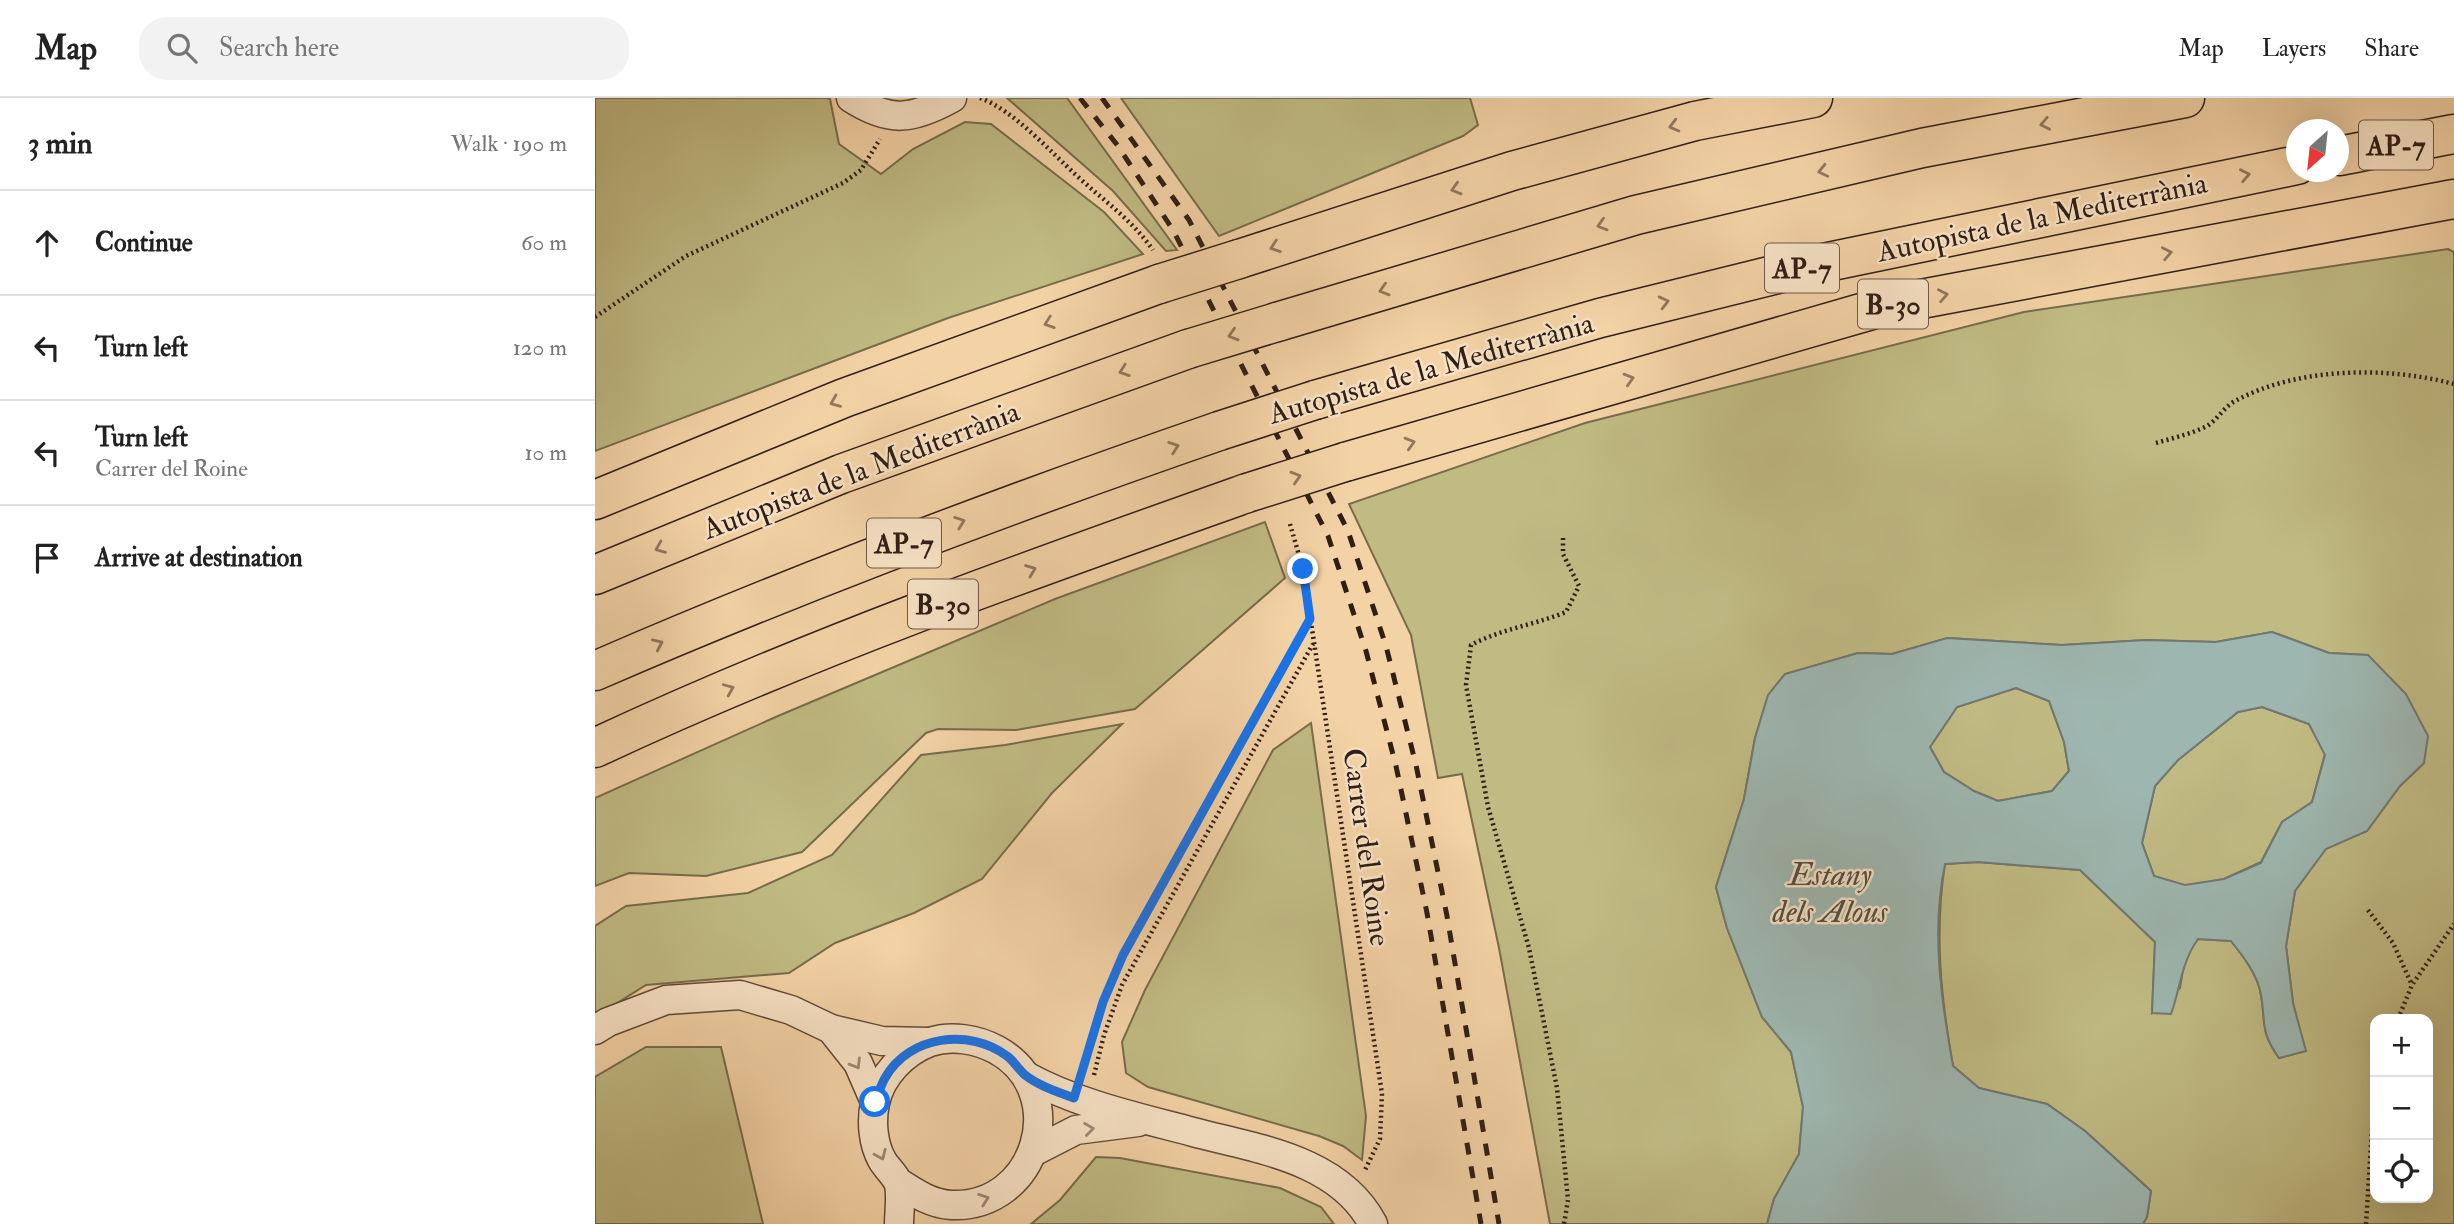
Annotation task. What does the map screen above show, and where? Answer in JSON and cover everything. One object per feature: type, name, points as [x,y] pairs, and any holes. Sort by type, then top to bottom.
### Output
[{"type":"highway","points":[[595,500],[1158,271],[1239,259],[1538,164],[1695,121],[1813,98]]},
{"type":"highway","name":"Autopista de la Mediterrània","points":[[595,575],[853,469],[1188,349],[1277,322],[1636,215],[1922,148],[2185,98]]},
{"type":"highway","name":"AP-7","points":[[2349,154],[2454,134]]},
{"type":"highway","name":"Autopista de la Mediterrània","points":[[595,671],[702,624],[938,530],[1315,400],[1600,318],[1818,264],[2286,167]]},
{"type":"highway","name":"B-30","points":[[595,748],[741,684],[892,623],[1247,493],[1345,462],[1889,305],[2454,200]]},
{"type":"street","points":[[851,98],[867,108],[891,116],[908,116],[952,98]]},
{"type":"street","points":[[595,1030],[608,1022],[666,1000],[740,995],[791,1010],[831,1029],[882,1041],[931,1042],[960,1038],[986,1044],[1008,1056],[1026,1076],[1037,1100],[1039,1115],[1035,1151],[1022,1174],[1003,1191],[942,1215],[923,1198],[898,1182],[881,1159],[873,1131],[875,1102],[886,1076],[906,1055],[931,1042]]},
{"type":"street","points":[[831,1029],[857,1063],[875,1102]]},
{"type":"street","points":[[1026,1076],[1083,1091],[1147,1120],[1294,1160],[1329,1177],[1355,1183],[1373,1224]]},
{"type":"street","points":[[1035,1151],[1076,1130],[1147,1120]]},
{"type":"street","points":[[898,1182],[899,1224]]},
{"type":"path","points":[[980,98],[1006,114],[1112,203],[1137,228],[1158,271]]},
{"type":"path","points":[[595,317],[686,256],[843,183],[861,170],[875,150],[891,116]]},
{"type":"path","points":[[2156,443],[2208,425],[2232,403],[2285,381],[2342,375],[2419,375],[2454,384]]},
{"type":"path","name":"Carrer del Roine","points":[[1290,524],[1303,569],[1381,1094],[1380,1139],[1355,1183]]},
{"type":"path","points":[[1563,538],[1563,554],[1579,586],[1566,612],[1515,629],[1498,631],[1471,645],[1466,685],[1488,807],[1529,948],[1556,1088],[1568,1200],[1564,1224]]},
{"type":"path","points":[[1083,1091],[1103,1002],[1123,955],[1310,619]]},
{"type":"path","points":[[1083,1091],[1122,985],[1313,643]]},
{"type":"path","points":[[2368,910],[2393,943],[2412,985]]},
{"type":"path","points":[[2400,1014],[2412,985],[2454,924]]},
{"type":"path","points":[[2366,1224],[2371,1140]]},
{"type":"shaded area","points":[[595,98],[827,98],[830,99],[839,144],[881,174],[913,149],[965,122],[991,124],[1104,212],[1143,254],[948,318],[595,451]]},
{"type":"shaded area","points":[[1007,98],[1067,98],[1177,250],[1166,251],[1113,191]]},
{"type":"shaded area","points":[[1121,98],[1470,98],[1478,125],[1463,136],[1219,236]]},
{"type":"shaded area","points":[[2448,249],[2454,252],[2454,1224],[2143,1224],[2147,1217],[2151,1191],[2085,1131],[2047,1104],[1979,1088],[1953,1066],[1940,965],[1940,915],[1945,864],[1978,862],[2080,870],[2155,942],[2152,1013],[2180,988],[2185,957],[2198,939],[2231,941],[2257,980],[2266,1034],[2279,1058],[2305,1051],[2293,1003],[2286,946],[2295,891],[2326,848],[2367,831],[2400,786],[2424,763],[2368,655],[2329,653],[2272,632],[2216,642],[2146,640],[2062,645],[1948,638],[1892,654],[1858,653],[1785,674],[1768,696],[1755,738],[1744,799],[1716,887],[1727,928],[1762,1017],[1791,1052],[1803,1107],[1799,1154],[1774,1199],[1767,1224],[1550,1224],[1499,948],[1462,774],[1438,778],[1411,635],[1349,504],[1585,423],[2024,312]]},
{"type":"shaded area","points":[[1265,522],[1285,578],[1135,709],[1016,730],[938,729],[926,733],[802,852],[706,876],[629,873],[595,886],[595,798],[778,716],[1055,599]]},
{"type":"shaded area","points":[[2016,688],[2049,701],[2064,742],[2069,771],[2052,791],[1998,801],[1974,791],[1944,772],[1930,747],[1957,707]]},
{"type":"shaded area","points":[[2262,707],[2309,724],[2325,754],[2312,802],[2282,822],[2261,862],[2224,879],[2185,886],[2154,876],[2142,843],[2155,786],[2178,760],[2238,712]]},
{"type":"shaded area","points":[[1311,723],[1366,1116],[1362,1160],[1343,1146],[1319,1136],[1148,1087],[1126,1073],[1122,1042],[1145,990],[1273,750]]},
{"type":"shaded area","points":[[1122,724],[1052,793],[982,879],[914,913],[835,943],[789,973],[646,985],[595,1017],[595,926],[626,906],[748,893],[832,855],[921,755],[1005,745]]},
{"type":"shaded area","points":[[646,1047],[721,1047],[763,1224],[595,1224],[595,1077]]},
{"type":"shaded area","points":[[1096,1157],[1120,1158],[1280,1188],[1321,1207],[1334,1224],[1031,1224],[1060,1200]]},
{"type":"water","name":"Estany dels Alous","points":[[2272,632],[2329,653],[2368,655],[2406,694],[2428,736],[2424,763],[2400,786],[2367,831],[2326,849],[2295,891],[2286,946],[2293,1003],[2306,1051],[2279,1058],[2266,1034],[2257,980],[2231,941],[2198,939],[2185,966],[2171,1014],[2152,1013],[2155,942],[2080,870],[1978,862],[1945,864],[1938,940],[1953,1066],[1979,1088],[2047,1104],[2085,1131],[2151,1191],[2147,1217],[2143,1224],[1767,1224],[1774,1199],[1799,1154],[1803,1107],[1791,1052],[1762,1017],[1727,928],[1716,887],[1744,799],[1755,738],[1768,695],[1785,674],[1858,653],[1892,654],[1947,638],[2062,645],[2146,640],[2216,642]],"holes":[[[2016,688],[2049,701],[2064,742],[2069,771],[2052,791],[1998,801],[1974,791],[1944,772],[1930,747],[1957,707]],[[2262,707],[2309,724],[2325,755],[2312,802],[2282,822],[2261,863],[2224,879],[2185,885],[2154,876],[2142,843],[2155,786],[2178,760],[2238,712]]]},
{"type":"railway","points":[[1080,98],[1118,146],[1173,230],[1328,536],[1366,651],[1396,766],[1427,913],[1481,1224]]},
{"type":"railway","points":[[1102,98],[1189,220],[1348,531],[1386,646],[1416,765],[1447,916],[1499,1224]]},
{"type":"route","points":[[875,1102],[886,1076],[906,1055],[931,1042],[960,1038],[986,1044],[1008,1056],[1026,1076],[1074,1098],[1103,1002],[1123,955],[1310,619],[1303,569]]}]
